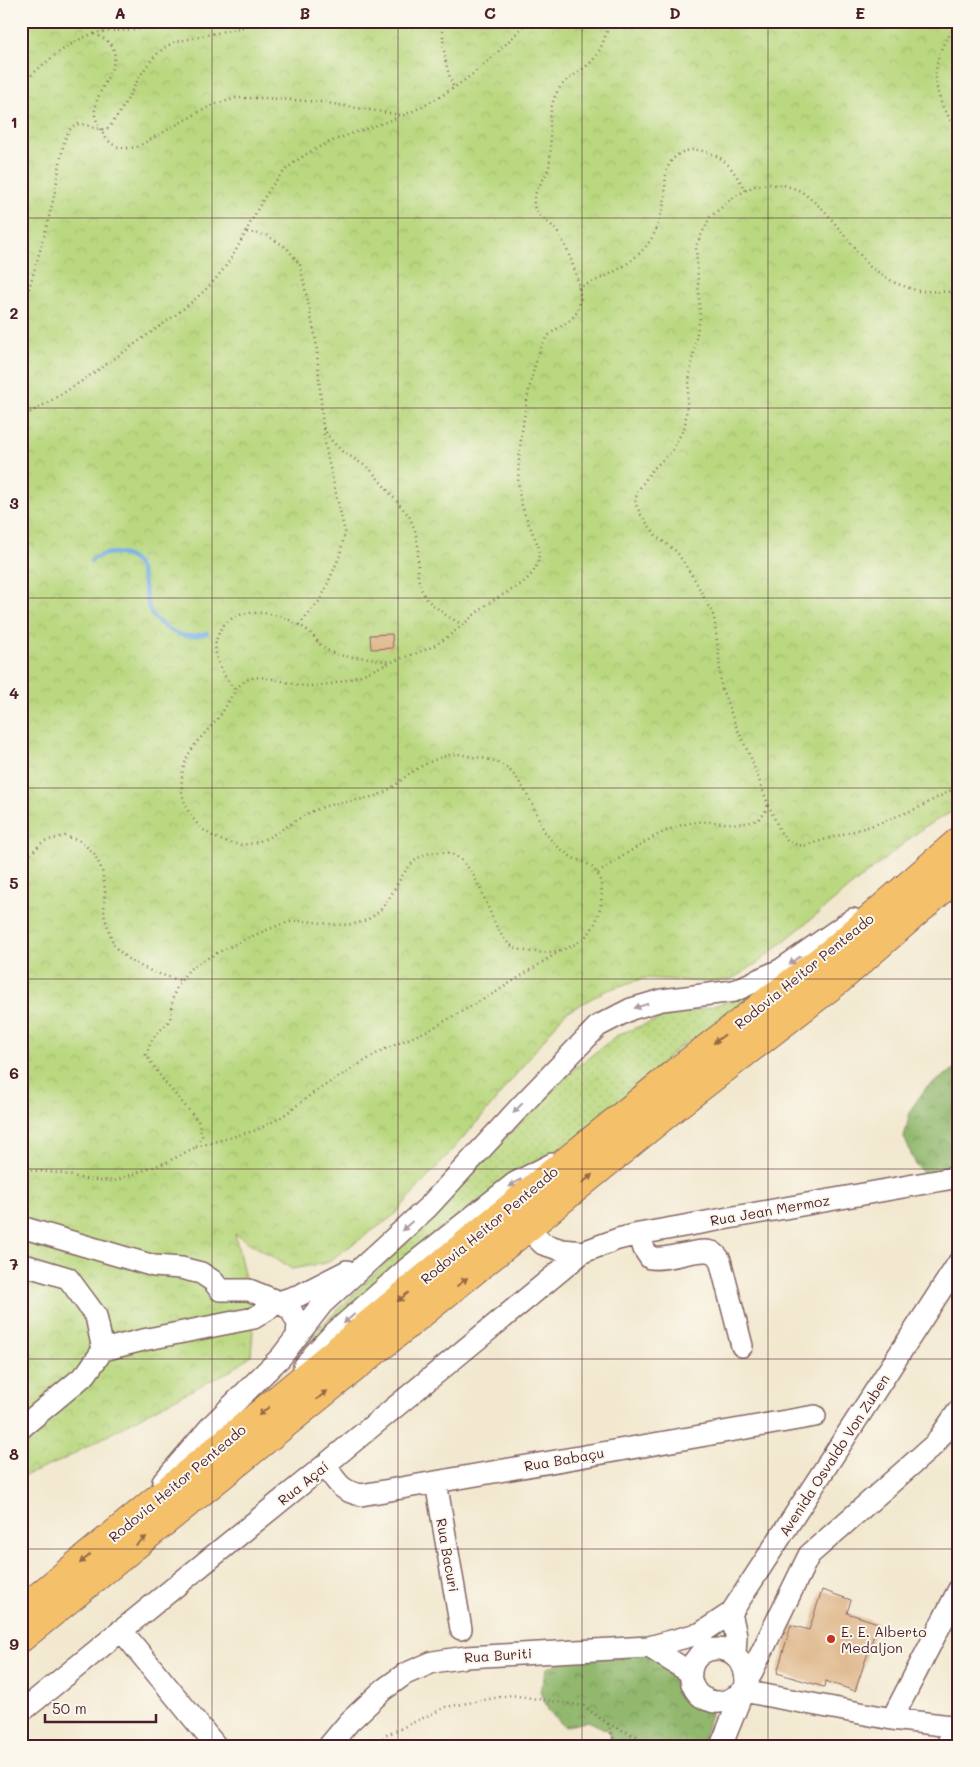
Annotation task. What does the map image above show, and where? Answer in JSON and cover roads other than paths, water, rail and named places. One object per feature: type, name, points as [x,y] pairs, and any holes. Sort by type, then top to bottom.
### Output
[{"type":"main road","name":"Rodovia Heitor Penteado","points":[[21,1611],[575,1154],[676,1072],[835,949],[959,841]]},
{"type":"main road","name":"Rodovia Heitor Penteado","points":[[21,1638],[680,1103],[839,980],[959,875]]},
{"type":"street","points":[[125,1526],[212,1426],[281,1356],[322,1304],[428,1207],[598,1026],[631,1009],[662,1000],[734,991],[780,970],[935,862]]},
{"type":"street","name":"Rua Jean Mermoz","points":[[583,1252],[618,1239],[639,1234],[959,1177]]},
{"type":"street","points":[[21,1227],[145,1264],[181,1268],[201,1273],[214,1281],[220,1290],[249,1290],[278,1302],[290,1310],[298,1324],[297,1336]]},
{"type":"street","points":[[528,1228],[543,1244],[562,1250],[583,1252]]},
{"type":"street","points":[[639,1234],[644,1249],[650,1258],[660,1260],[706,1251],[714,1253],[720,1260],[742,1346]]},
{"type":"street","name":"Rua Açaí","points":[[21,1712],[583,1252]]},
{"type":"street","points":[[21,1428],[86,1374],[103,1350],[254,1318],[278,1302],[300,1295],[369,1260]]},
{"type":"street","name":"Avenida Osvaldo Von Zuben","points":[[731,1614],[959,1262]]},
{"type":"street","points":[[21,1264],[68,1278],[96,1316],[103,1350]]},
{"type":"street","points":[[724,1739],[745,1687],[809,1554],[935,1444],[959,1410]]},
{"type":"street","name":"Rua Babaçu","points":[[325,1465],[337,1483],[346,1492],[361,1496],[815,1416]]},
{"type":"street","name":"Rua Bacuri","points":[[436,1482],[461,1629]]},
{"type":"street","points":[[892,1719],[959,1589]]},
{"type":"street","points":[[731,1614],[736,1635],[735,1654]]},
{"type":"street","name":"Rua Buriti","points":[[329,1746],[349,1722],[383,1690],[405,1674],[433,1662],[466,1656],[649,1647],[684,1639],[701,1632],[731,1614]]},
{"type":"street","points":[[121,1630],[216,1746]]},
{"type":"street","points":[[684,1639],[700,1643],[706,1651]]},
{"type":"street","points":[[649,1647],[691,1673]]},
{"type":"street","points":[[721,1648],[735,1654],[744,1667],[746,1675],[745,1687],[729,1701],[720,1703],[710,1702],[702,1698],[695,1691],[692,1682],[691,1673],[696,1660],[706,1651],[721,1648]]},
{"type":"street","points":[[745,1687],[892,1719],[958,1726],[946,1746]]},
{"type":"street","points":[[710,1702],[717,1711],[724,1739]]},
{"type":"waterway","points":[[91,561],[108,553],[120,554],[130,558],[141,571],[148,607],[152,615],[160,623],[184,636],[207,633]]},
{"type":"place","name":"E. E. Alberto Medaljon","points":[[831,1639]]}]
